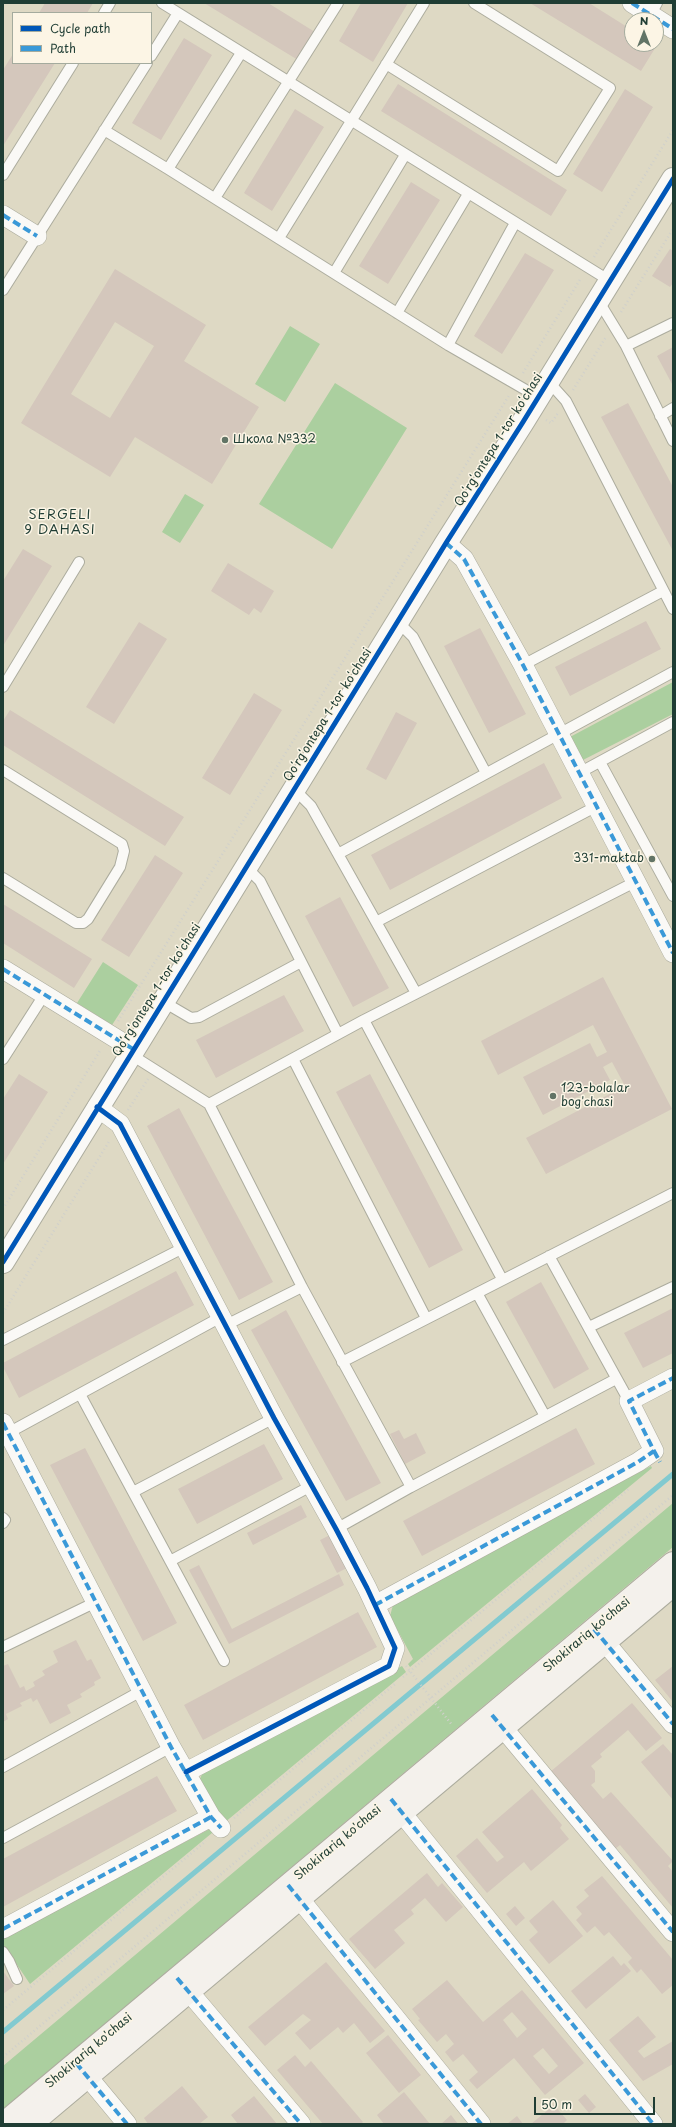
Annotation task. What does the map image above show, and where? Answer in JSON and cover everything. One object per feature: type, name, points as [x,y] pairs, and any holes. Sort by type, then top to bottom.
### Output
[{"type":"main road","name":"Shokirariq ko'chasi","points":[[3,2124],[82,2070],[599,1636],[673,1563]]},
{"type":"main road","name":"Shokirariq ko'chasi","points":[[599,1636],[673,1585]]},
{"type":"main road","name":"Shokirariq ko'chasi","points":[[396,1806],[463,1738],[498,1721]]},
{"type":"main road","name":"Shokirariq ko'chasi","points":[[31,2124],[82,2070]]},
{"type":"street","points":[[632,3],[654,9],[673,29]]},
{"type":"street","name":"Qoʻrgʻontepa 1-tor koʻchasi","points":[[3,1262],[162,1001],[397,621],[673,180]]},
{"type":"street","points":[[3,215],[37,236]]},
{"type":"street","points":[[446,543],[464,559],[523,664],[673,953]]},
{"type":"street","points":[[3,969],[109,1035],[131,1052]]},
{"type":"street","points":[[97,1107],[120,1124],[274,1418],[336,1530],[375,1605],[395,1648],[389,1666],[186,1772]]},
{"type":"street","points":[[375,1605],[638,1462],[657,1457],[629,1401],[673,1378]]},
{"type":"street","points":[[3,1929],[216,1823],[171,1747],[143,1690],[5,1427]]},
{"type":"street","points":[[599,1636],[673,1724]]},
{"type":"street","points":[[498,1721],[673,1932]]},
{"type":"street","points":[[396,1806],[653,2124]]},
{"type":"street","points":[[294,1892],[481,2124]]},
{"type":"street","points":[[183,1985],[301,2124]]},
{"type":"street","points":[[82,2070],[127,2124]]},
{"type":"lane","points":[[105,12],[110,3]]},
{"type":"lane","points":[[162,3],[610,281]]},
{"type":"lane","points":[[278,238],[424,3]]},
{"type":"lane","points":[[386,64],[558,171],[610,88],[474,3]]},
{"type":"lane","points":[[215,198],[336,4]]},
{"type":"lane","points":[[152,54],[178,14]]},
{"type":"lane","points":[[168,169],[241,52]]},
{"type":"lane","points":[[3,174],[72,64]]},
{"type":"lane","points":[[3,290],[146,64]]},
{"type":"lane","points":[[104,130],[397,313],[516,384],[543,389],[566,401],[673,609]]},
{"type":"lane","points":[[334,273],[405,155]]},
{"type":"lane","points":[[397,313],[468,194]]},
{"type":"lane","points":[[448,344],[515,223]]},
{"type":"lane","points":[[598,299],[626,346],[673,441]]},
{"type":"lane","points":[[626,346],[673,323]]},
{"type":"lane","points":[[660,416],[673,408]]},
{"type":"lane","points":[[3,687],[79,562]]},
{"type":"lane","points":[[523,664],[663,591]]},
{"type":"lane","points":[[397,621],[413,637],[486,772]]},
{"type":"lane","points":[[338,854],[486,772],[673,672]]},
{"type":"lane","points":[[579,772],[673,722]]},
{"type":"lane","points":[[600,762],[673,896]]},
{"type":"lane","points":[[3,770],[122,844],[124,852],[120,867],[88,918],[83,923],[76,923],[3,878]]},
{"type":"lane","points":[[294,789],[311,806],[416,993]]},
{"type":"lane","points":[[376,922],[597,806]]},
{"type":"lane","points":[[246,867],[260,881],[338,1034]]},
{"type":"lane","points":[[209,1104],[364,1020],[635,882]]},
{"type":"lane","points":[[162,1001],[191,1018],[199,1017],[301,962]]},
{"type":"lane","points":[[3,1059],[44,995]]},
{"type":"lane","points":[[364,1020],[502,1280]]},
{"type":"lane","points":[[131,1052],[209,1104],[302,1287],[411,1487]]},
{"type":"lane","points":[[293,1059],[426,1318]]},
{"type":"lane","points":[[342,1362],[673,1193]]},
{"type":"lane","points":[[3,1340],[185,1247]]},
{"type":"lane","points":[[549,1256],[629,1401]]},
{"type":"lane","points":[[5,1427],[80,1394],[223,1321],[302,1287]]},
{"type":"lane","points":[[589,1327],[673,1287]]},
{"type":"lane","points":[[477,1293],[545,1416]]},
{"type":"lane","points":[[336,1530],[411,1487],[616,1379]]},
{"type":"lane","points":[[80,1394],[224,1662]]},
{"type":"lane","points":[[134,1492],[274,1418]]},
{"type":"lane","points":[[170,1561],[311,1486]]},
{"type":"lane","points":[[3,1518],[5,1520],[3,1523]]},
{"type":"lane","points":[[3,1647],[96,1602]]},
{"type":"lane","points":[[3,1767],[143,1690]]},
{"type":"lane","points":[[3,1838],[171,1747]]},
{"type":"lane","points":[[3,1952],[9,1961],[16,1979]]},
{"type":"path","points":[[3,1209],[109,1035],[673,130]]},
{"type":"path","points":[[3,1313],[151,1074]]},
{"type":"path","points":[[3,2010],[216,1823],[636,1483]]},
{"type":"path","points":[[3,2057],[673,1495]]},
{"type":"path","points":[[417,1678],[463,1738]]},
{"type":"green space","points":[[290,326],[320,344],[285,402],[255,384]]},
{"type":"green space","points":[[335,383],[407,428],[332,549],[259,504]]},
{"type":"green space","points":[[185,494],[204,505],[180,543],[162,532]]},
{"type":"green space","points":[[673,682],[673,714],[581,761],[570,737]]},
{"type":"green space","points":[[103,962],[138,985],[112,1025],[77,1003]]},
{"type":"green space","points":[[651,1466],[652,1468],[410,1667],[408,1664],[413,1659],[390,1616],[393,1605],[401,1598]]},
{"type":"green space","points":[[673,1503],[673,1547],[3,2109],[3,2066]]},
{"type":"green space","points":[[402,1666],[406,1672],[30,1984],[3,1944],[3,1938],[223,1822],[200,1779],[202,1774],[210,1768]]},
{"type":"building","points":[[45,3],[93,3],[88,12],[40,12]]},
{"type":"building","points":[[204,3],[268,3],[315,32],[298,60]]},
{"type":"building","points":[[361,3],[408,3],[373,62],[339,41]]},
{"type":"building","points":[[530,3],[589,3],[624,25],[624,52],[653,52],[641,71]]},
{"type":"building","points":[[184,38],[212,55],[161,140],[132,123]]},
{"type":"building","points":[[12,56],[12,64],[54,64],[3,146],[3,70]]},
{"type":"building","points":[[398,84],[567,190],[551,216],[381,111]]},
{"type":"building","points":[[625,89],[653,107],[602,192],[573,174]]},
{"type":"building","points":[[295,109],[324,127],[272,211],[244,193]]},
{"type":"building","points":[[411,182],[440,200],[388,284],[359,266]]},
{"type":"building","points":[[670,249],[673,251],[673,283],[670,287],[652,276]]},
{"type":"building","points":[[525,253],[554,270],[502,354],[474,336]]},
{"type":"building","points":[[115,269],[206,325],[184,361],[259,407],[212,484],[135,437],[110,477],[21,423]],"holes":[[[115,322],[154,346],[110,418],[71,394]]]},
{"type":"building","points":[[673,347],[673,384],[672,384],[657,356]]},
{"type":"building","points":[[628,403],[673,487],[673,551],[601,417]]},
{"type":"building","points":[[23,549],[52,566],[3,646],[3,581]]},
{"type":"building","points":[[228,563],[274,591],[261,613],[254,608],[249,615],[211,591]]},
{"type":"building","points":[[646,621],[661,649],[570,696],[555,667]]},
{"type":"building","points":[[139,622],[167,639],[114,724],[86,707]]},
{"type":"building","points":[[480,628],[526,714],[489,733],[444,646]]},
{"type":"building","points":[[254,693],[282,710],[230,795],[202,778]]},
{"type":"building","points":[[10,710],[184,817],[165,846],[3,745],[3,721]]},
{"type":"building","points":[[396,712],[417,723],[386,780],[366,769]]},
{"type":"building","points":[[544,763],[562,798],[390,890],[371,855]]},
{"type":"building","points":[[155,855],[183,873],[129,957],[101,940]]},
{"type":"building","points":[[340,897],[389,988],[353,1007],[305,916]]},
{"type":"building","points":[[3,904],[92,959],[74,988],[3,943]]},
{"type":"building","points":[[603,977],[672,1109],[546,1174],[526,1138],[625,1086],[612,1062],[603,1067],[610,1080],[543,1115],[523,1077],[590,1043],[597,1057],[607,1052],[593,1025],[498,1075],[481,1041]]},
{"type":"building","points":[[284,995],[304,1031],[216,1078],[196,1040]]},
{"type":"building","points":[[19,1074],[48,1092],[3,1164],[3,1099]]},
{"type":"building","points":[[370,1074],[463,1250],[429,1268],[336,1092]]},
{"type":"building","points":[[179,1108],[273,1282],[239,1300],[147,1126]]},
{"type":"building","points":[[176,1271],[194,1305],[19,1398],[3,1367],[3,1363]]},
{"type":"building","points":[[541,1282],[589,1369],[554,1389],[506,1302]]},
{"type":"building","points":[[673,1308],[673,1353],[643,1368],[624,1333]]},
{"type":"building","points":[[286,1310],[381,1483],[346,1501],[251,1330]]},
{"type":"building","points":[[576,1428],[595,1464],[422,1556],[403,1521]]},
{"type":"building","points":[[399,1430],[404,1439],[416,1433],[426,1453],[405,1464],[390,1434]]},
{"type":"building","points":[[264,1444],[283,1479],[197,1524],[178,1489]]},
{"type":"building","points":[[85,1448],[177,1623],[143,1641],[50,1465]]},
{"type":"building","points":[[301,1505],[307,1517],[253,1545],[247,1533]]},
{"type":"building","points":[[330,1535],[347,1568],[337,1573],[320,1540]]},
{"type":"building","points":[[199,1565],[232,1629],[339,1574],[344,1585],[229,1644],[189,1570]]},
{"type":"building","points":[[358,1612],[377,1647],[203,1740],[184,1705]]},
{"type":"building","points":[[76,1640],[87,1661],[91,1659],[101,1678],[94,1682],[95,1685],[80,1694],[82,1697],[67,1705],[71,1713],[50,1724],[37,1699],[33,1702],[31,1698],[20,1703],[22,1706],[6,1714],[8,1719],[3,1722],[3,1666],[8,1664],[20,1688],[24,1686],[26,1691],[35,1686],[33,1682],[45,1675],[42,1671],[58,1662],[53,1651]]},
{"type":"building","points":[[673,1666],[673,1702],[655,1680]]},
{"type":"building","points":[[632,1703],[662,1738],[646,1751],[628,1730],[600,1754],[602,1757],[591,1766],[595,1771],[595,1782],[591,1785],[603,1799],[611,1792],[673,1861],[668,1866],[673,1872],[673,1908],[620,1845],[615,1849],[550,1772]]},
{"type":"building","points":[[663,1744],[673,1755],[673,1800],[641,1762]]},
{"type":"building","points":[[157,1776],[177,1811],[3,1907],[3,1859]]},
{"type":"building","points":[[532,1789],[562,1825],[560,1828],[569,1839],[531,1871],[524,1862],[487,1893],[456,1856],[477,1838],[497,1862],[504,1857],[482,1832]]},
{"type":"building","points":[[427,1873],[438,1887],[442,1883],[463,1907],[446,1922],[425,1898],[411,1910],[414,1914],[394,1930],[405,1943],[375,1969],[349,1939]]},
{"type":"building","points":[[602,1876],[673,1960],[673,1985],[662,1994],[641,1969],[637,1973],[628,1962],[632,1958],[609,1932],[604,1936],[595,1926],[587,1933],[576,1920],[582,1914],[576,1907],[589,1896],[584,1890]]},
{"type":"building","points":[[553,1900],[583,1936],[549,1964],[529,1940],[538,1932],[529,1921]]},
{"type":"building","points":[[515,1906],[525,1918],[516,1926],[506,1914]]},
{"type":"building","points":[[613,1956],[621,1966],[624,1963],[631,1971],[586,2009],[571,1991]]},
{"type":"building","points":[[326,1962],[385,2031],[370,2043],[354,2023],[343,2033],[338,2027],[310,2050],[295,2033],[311,2020],[303,2014],[265,2046],[248,2027]]},
{"type":"building","points":[[3,1971],[14,1986],[3,1994]]},
{"type":"building","points":[[447,1980],[483,2022],[522,1990],[584,2063],[545,2095],[514,2058],[477,2089],[469,2080],[478,2072],[463,2054],[453,2062],[445,2052],[454,2044],[446,2034],[437,2042],[418,2020],[420,2019],[412,2009]],"holes":[[[512,2012],[527,2029],[517,2038],[503,2020]],[[543,2048],[558,2066],[549,2074],[533,2056]]]},
{"type":"building","points":[[638,2016],[656,2037],[638,2051],[644,2058],[673,2041],[673,2064],[643,2081],[609,2040]]},
{"type":"building","points":[[388,2035],[421,2075],[399,2093],[366,2053]]},
{"type":"building","points":[[295,2055],[305,2067],[311,2061],[363,2122],[361,2124],[323,2124],[277,2070]]},
{"type":"building","points":[[182,2086],[208,2117],[199,2124],[148,2124],[144,2118]]},
{"type":"building","points":[[404,2092],[430,2124],[384,2124],[377,2115]]},
{"type":"building","points":[[585,2094],[596,2107],[589,2113],[578,2100]]},
{"type":"building","points":[[254,2096],[277,2124],[238,2124],[231,2115]]},
{"type":"building","points":[[554,2105],[567,2120],[563,2124],[531,2124]]},
{"type":"building","points":[[451,2115],[458,2124],[441,2124]]},
{"type":"building","points":[[517,2116],[523,2124],[507,2124]]},
{"type":"waterway","points":[[3,2032],[673,1474]]},
{"type":"marked path","points":[[632,3],[673,29]]},
{"type":"marked path","points":[[3,215],[37,236]]},
{"type":"marked path","points":[[446,543],[464,559],[523,665],[673,953]]},
{"type":"marked path","points":[[3,969],[133,1049]]},
{"type":"marked path","points":[[375,1605],[638,1462],[654,1451],[629,1401],[673,1378]]},
{"type":"marked path","points":[[3,1423],[171,1747],[211,1817],[221,1828]]},
{"type":"marked path","points":[[654,1451],[660,1462]]},
{"type":"marked path","points":[[594,1629],[673,1724]]},
{"type":"marked path","points":[[492,1715],[673,1932]]},
{"type":"marked path","points":[[391,1799],[653,2124]]},
{"type":"marked path","points":[[3,1929],[211,1817]]},
{"type":"marked path","points":[[288,1885],[481,2124]]},
{"type":"marked path","points":[[177,1978],[301,2124]]},
{"type":"marked path","points":[[76,2063],[127,2124]]},
{"type":"cycle path","points":[[3,1262],[446,543],[523,422],[673,179]]},
{"type":"cycle path","points":[[97,1107],[120,1124],[274,1418],[367,1588],[395,1648],[389,1666],[186,1772]]},
{"type":"place","name":"Школа №332","points":[[225,440]]},
{"type":"place","name":"331-maktab","points":[[652,859]]},
{"type":"place","name":"123-bolalar bog'chasi","points":[[553,1096]]},
{"type":"district","name":"SERGELI 9 DAHASI","points":[[60,522]]}]
